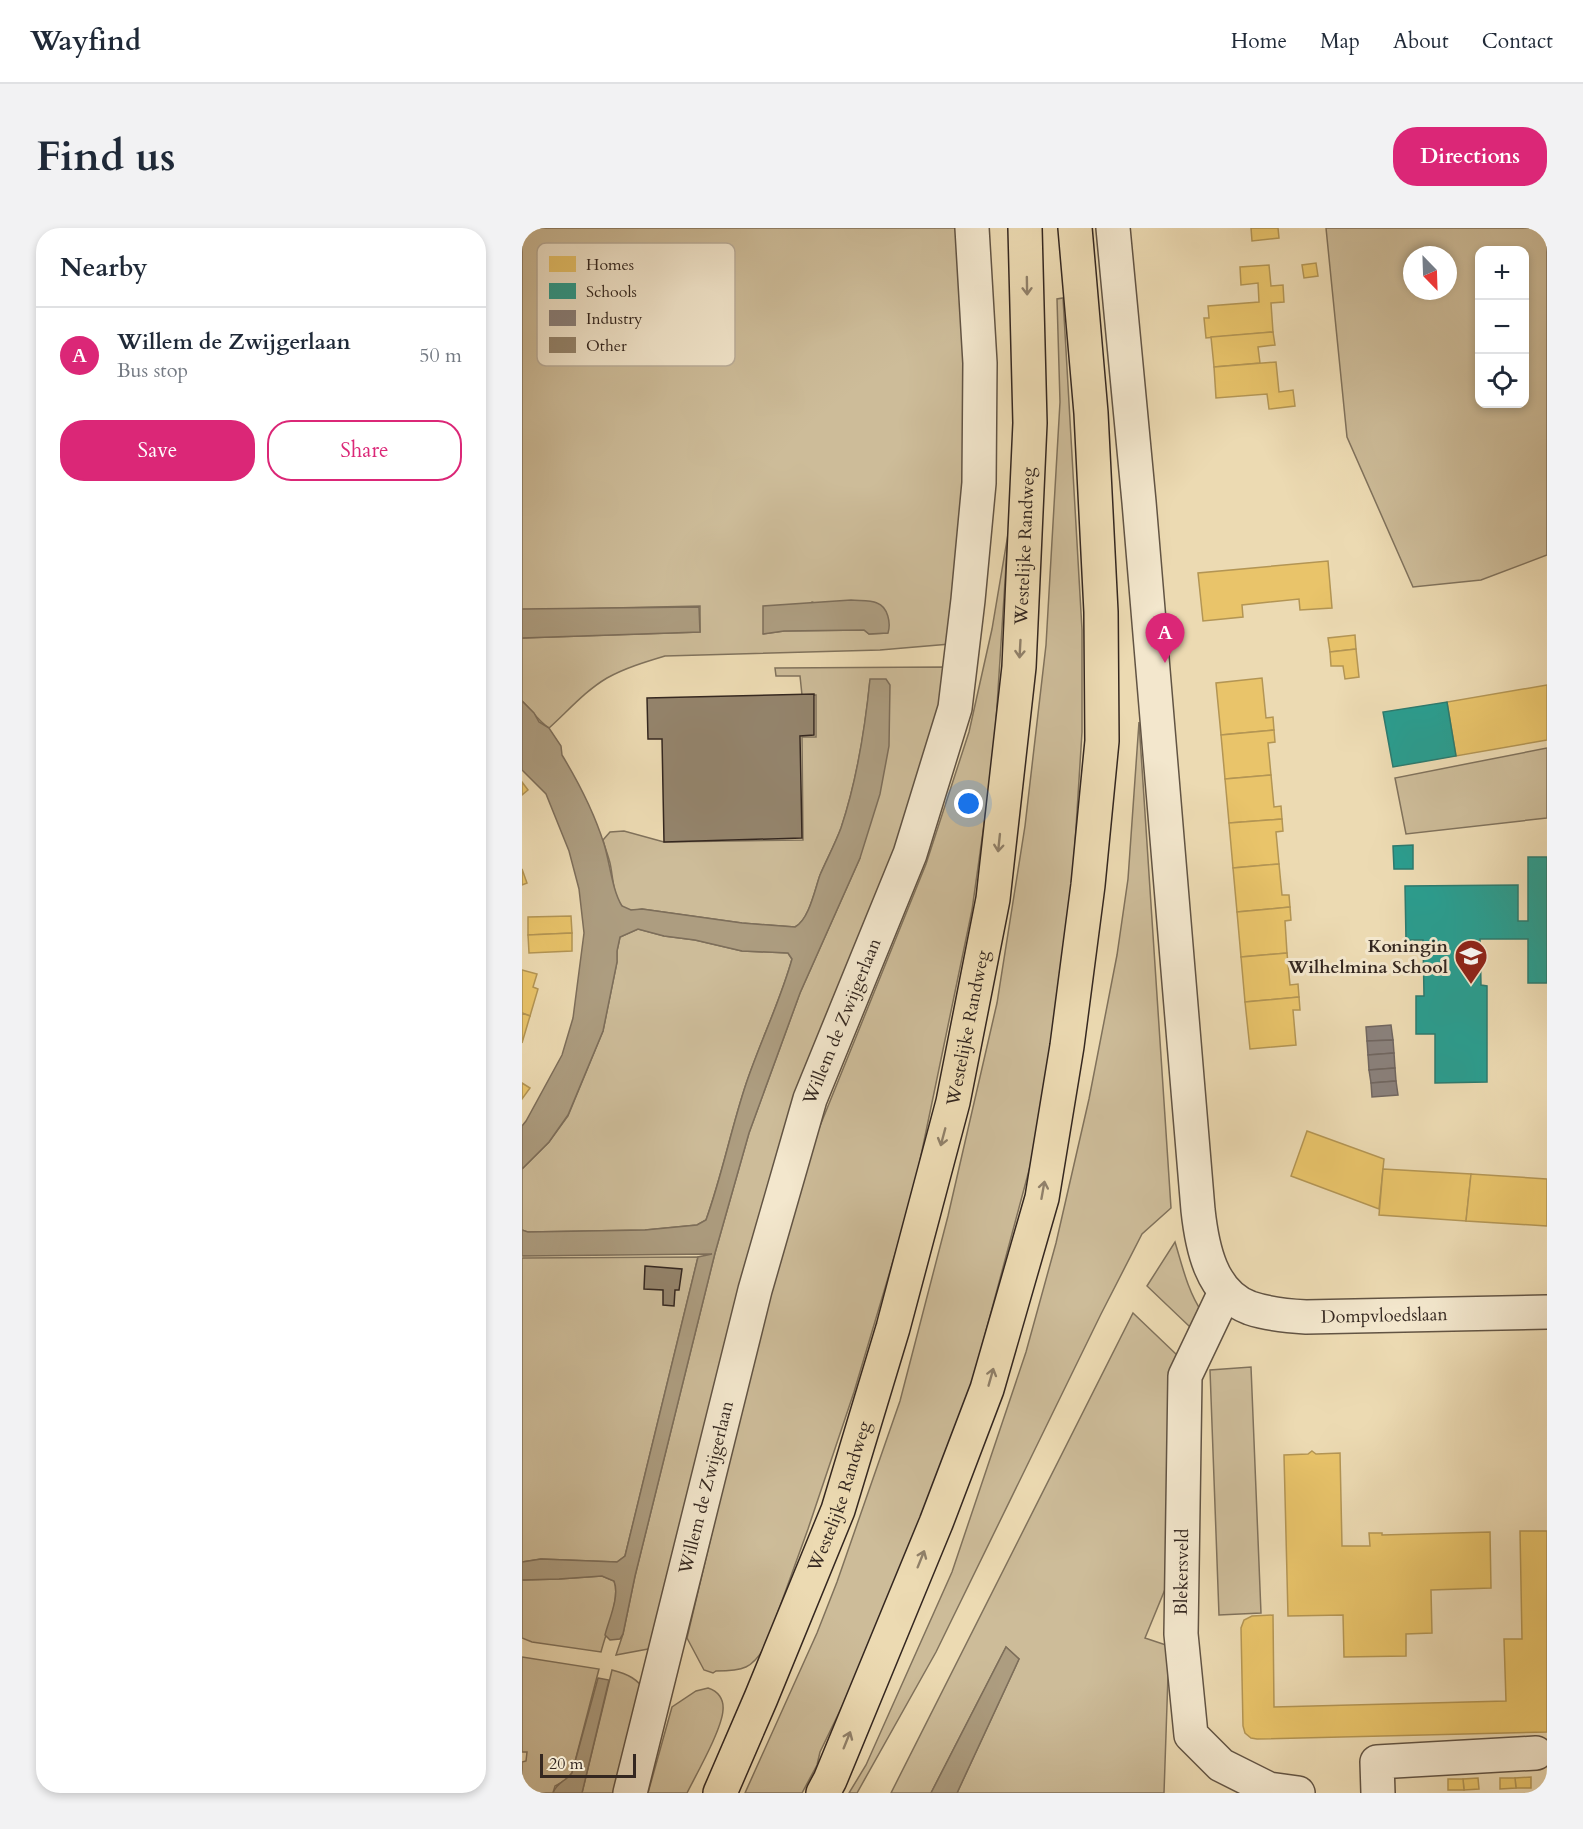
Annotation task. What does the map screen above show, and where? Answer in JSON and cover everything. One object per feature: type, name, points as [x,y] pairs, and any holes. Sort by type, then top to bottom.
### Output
[{"type":"main road","name":"Westelijke Randweg","points":[[720,1793],[838,1510],[893,1328],[952,1102],[993,899],[1019,667],[1030,423],[1025,228]]},
{"type":"main road","points":[[823,1793],[932,1534],[987,1389],[1042,1198],[1067,1046],[1088,885],[1102,741],[1101,612],[1091,413],[1075,228]]},
{"type":"street","name":"Willem de Zwijgerlaan","points":[[630,1793],[755,1290],[810,1100],[910,854],[955,708],[979,483],[980,363],[972,228]]},
{"type":"street","points":[[1113,228],[1139,502],[1198,1210],[1202,1242],[1212,1270],[1225,1292]]},
{"type":"street","name":"Dompvloedslaan","points":[[1225,1292],[1249,1308],[1279,1315],[1306,1317],[1547,1312]]},
{"type":"street","name":"Blekersveld","points":[[1225,1292],[1185,1376],[1181,1634],[1191,1735],[1221,1765],[1269,1789],[1299,1793]]},
{"type":"street","points":[[1378,1793],[1377,1762],[1536,1753]]},
{"type":"shaded area","points":[[522,228],[966,228],[976,448],[950,644],[880,650],[665,656],[628,668],[607,678],[584,695],[549,728],[522,701],[522,638],[700,632],[700,606],[522,610]],"holes":[[[812,602],[888,633],[869,634],[864,630],[784,631],[763,634]]]},
{"type":"shaded area","points":[[1326,228],[1547,228],[1547,555],[1481,580],[1413,587],[1347,437]]},
{"type":"shaded area","points":[[1063,298],[1082,630],[1082,732],[1073,875],[1061,980],[1035,1148],[975,1372],[937,1486],[865,1659],[802,1793],[745,1793],[817,1633],[900,1401],[948,1216],[997,1003],[1025,826],[1046,645],[1060,402],[1057,299]]},
{"type":"shaded area","points":[[1008,534],[994,753],[972,910],[913,1194],[854,1392],[766,1645],[756,1659],[746,1667],[713,1673],[704,1670],[687,1638],[772,1280],[807,1158],[926,864],[969,732],[992,629]]},
{"type":"shaded area","points":[[851,600],[871,601],[881,605],[888,616],[888,633],[869,634],[864,630],[784,631],[763,634],[763,606]]},
{"type":"shaded area","points":[[699,607],[700,632],[522,638],[522,609]]},
{"type":"shaded area","points":[[944,667],[945,689],[658,1640],[648,1649],[616,1655],[715,1253],[749,1133],[800,993],[860,858],[870,680],[860,755],[847,810],[808,911],[795,927],[626,909],[620,905],[616,894],[603,840],[610,832],[624,831],[664,842],[803,840],[802,737],[816,737],[816,695],[802,695],[800,676],[776,676],[775,668]]},
{"type":"shaded area","points":[[870,679],[886,679],[890,685],[889,746],[880,794],[860,858],[800,993],[749,1133],[715,1253],[635,1576],[623,1634],[620,1639],[610,1640],[605,1635],[616,1594],[614,1581],[602,1576],[522,1580],[522,1562],[541,1559],[617,1562],[625,1556],[698,1257],[712,1254],[522,1256],[522,1230],[528,1232],[645,1230],[697,1225],[706,1220],[746,1084],[792,959],[788,953],[742,951],[638,929],[620,937],[603,1031],[568,1115],[549,1142],[522,1169],[522,1126],[562,1055],[573,1018],[584,933],[579,889],[569,851],[546,794],[522,770],[522,701],[539,722],[549,728],[561,746],[562,755],[596,821],[622,906],[631,910],[642,909],[742,923],[795,927],[808,911],[847,810],[860,754]]},
{"type":"shaded area","points":[[1139,722],[1171,1208],[1142,1234],[936,1652],[857,1793],[849,1793],[866,1765],[952,1572],[1026,1352],[1056,1243],[1089,1099],[1117,955],[1128,879]]},
{"type":"shaded area","points":[[1547,748],[1547,818],[1406,834],[1395,778]]},
{"type":"shaded area","points":[[638,929],[742,951],[788,953],[792,959],[746,1084],[706,1220],[697,1225],[645,1230],[527,1232],[522,1230],[522,1169],[549,1142],[568,1116],[603,1031],[620,937]]},
{"type":"shaded area","points":[[1175,1242],[1189,1287],[1202,1312],[1190,1327],[1147,1286]]},
{"type":"shaded area","points":[[698,1257],[625,1556],[617,1562],[541,1559],[522,1562],[522,1258]]},
{"type":"shaded area","points":[[1133,1313],[1177,1355],[1175,1565],[1145,1638],[1169,1646],[1164,1793],[957,1793],[1019,1659],[1006,1647],[931,1793],[891,1793]]},
{"type":"shaded area","points":[[1251,1367],[1261,1613],[1219,1615],[1210,1370]]},
{"type":"shaded area","points":[[602,1576],[614,1581],[616,1588],[612,1616],[601,1652],[532,1642],[522,1638],[522,1580]]},
{"type":"shaded area","points":[[1006,1647],[1019,1659],[957,1793],[931,1793]]},
{"type":"shaded area","points":[[522,1657],[599,1669],[572,1773],[566,1780],[555,1786],[553,1793],[522,1793],[522,1762],[526,1761],[527,1752],[522,1752]]},
{"type":"shaded area","points":[[612,1670],[632,1678],[647,1693],[622,1793],[582,1793]]},
{"type":"shaded area","points":[[598,1678],[609,1680],[582,1793],[553,1793],[557,1786],[572,1773]]},
{"type":"shaded area","points":[[708,1688],[717,1693],[721,1699],[722,1718],[687,1793],[648,1793],[672,1707],[696,1691]]},
{"type":"building: Homes","points":[[1251,228],[1278,228],[1279,238],[1252,241]]},
{"type":"building: Homes","points":[[1316,263],[1318,276],[1304,278],[1302,265]]},
{"type":"building: Homes","points":[[1269,265],[1271,286],[1283,285],[1284,302],[1271,303],[1273,332],[1206,338],[1204,318],[1209,318],[1208,306],[1259,302],[1258,283],[1241,285],[1240,267]]},
{"type":"building: Homes","points":[[1273,332],[1275,345],[1258,347],[1260,363],[1214,367],[1211,337]]},
{"type":"building: Homes","points":[[1276,362],[1279,392],[1293,390],[1295,406],[1269,409],[1267,394],[1216,398],[1214,367]]},
{"type":"building: Homes","points":[[1328,561],[1332,608],[1300,610],[1299,599],[1242,605],[1243,617],[1203,621],[1198,573]]},
{"type":"building: Homes","points":[[1355,635],[1356,649],[1330,652],[1328,638]]},
{"type":"building: Homes","points":[[1356,649],[1359,677],[1345,679],[1343,666],[1331,666],[1330,652]]},
{"type":"building: Homes","points":[[1262,678],[1266,718],[1273,717],[1274,730],[1221,735],[1216,683]]},
{"type":"building: Homes","points":[[1547,685],[1547,740],[1456,756],[1447,702]]},
{"type":"building: Homes","points":[[1274,730],[1275,742],[1268,743],[1271,775],[1225,779],[1221,735]]},
{"type":"building: Homes","points":[[1271,775],[1274,807],[1281,806],[1282,819],[1229,823],[1225,779]]},
{"type":"building: Homes","points":[[522,782],[528,790],[522,795]]},
{"type":"building: Homes","points":[[1282,819],[1283,831],[1276,832],[1279,864],[1233,868],[1229,823]]},
{"type":"building: Homes","points":[[1279,864],[1282,895],[1289,895],[1290,907],[1237,912],[1233,868]]},
{"type":"building: Homes","points":[[522,869],[527,883],[522,885]]},
{"type":"building: Homes","points":[[1290,907],[1291,920],[1285,921],[1287,953],[1241,957],[1237,912]]},
{"type":"building: Homes","points":[[571,916],[572,933],[528,935],[528,917]]},
{"type":"building: Homes","points":[[572,933],[572,951],[529,953],[528,935]]},
{"type":"building: Homes","points":[[1287,953],[1290,985],[1298,984],[1299,997],[1245,1002],[1241,957]]},
{"type":"building: Homes","points":[[522,970],[537,974],[533,987],[538,989],[530,1016],[522,1013]]},
{"type":"building: Homes","points":[[1299,997],[1300,1010],[1293,1010],[1296,1045],[1250,1049],[1245,1002]]},
{"type":"building: Homes","points":[[522,1013],[530,1016],[522,1043]]},
{"type":"building: Homes","points":[[522,1083],[530,1088],[522,1099]]},
{"type":"building: Homes","points":[[1307,1131],[1384,1159],[1379,1209],[1291,1176]]},
{"type":"building: Homes","points":[[1383,1169],[1471,1174],[1466,1221],[1379,1215]]},
{"type":"building: Homes","points":[[1471,1174],[1547,1179],[1547,1226],[1466,1221]]},
{"type":"building: Homes","points":[[1312,1451],[1316,1454],[1340,1453],[1342,1546],[1370,1546],[1369,1533],[1382,1533],[1382,1535],[1490,1532],[1491,1588],[1431,1590],[1432,1633],[1406,1634],[1406,1656],[1344,1657],[1343,1615],[1288,1616],[1284,1455],[1308,1454]]},
{"type":"building: Homes","points":[[1520,1531],[1547,1531],[1547,1732],[1257,1739],[1245,1733],[1241,1628],[1244,1620],[1252,1616],[1273,1615],[1274,1707],[1506,1701],[1504,1639],[1522,1639]]},
{"type":"building: Homes","points":[[1531,1777],[1531,1788],[1516,1788],[1515,1778]]},
{"type":"building: Homes","points":[[1478,1778],[1479,1789],[1464,1790],[1463,1779]]},
{"type":"building: Homes","points":[[1500,1778],[1515,1778],[1516,1788],[1500,1789]]},
{"type":"building: Homes","points":[[1448,1779],[1463,1779],[1464,1790],[1448,1790]]},
{"type":"building: Schools","points":[[1447,702],[1456,756],[1393,767],[1383,712]]},
{"type":"building: Schools","points":[[1413,845],[1413,869],[1394,869],[1393,846]]},
{"type":"building: Schools","points":[[1528,857],[1547,857],[1547,983],[1528,983],[1528,939],[1480,939],[1481,985],[1487,986],[1487,1082],[1435,1083],[1435,1034],[1416,1034],[1416,996],[1424,996],[1423,940],[1406,940],[1405,886],[1518,885],[1518,921],[1528,921]]},
{"type":"building: Industry","points":[[1391,1025],[1393,1040],[1367,1041],[1366,1027]]},
{"type":"building: Industry","points":[[1393,1040],[1394,1053],[1368,1055],[1367,1041]]},
{"type":"building: Industry","points":[[1394,1053],[1395,1068],[1369,1070],[1368,1055]]},
{"type":"building: Industry","points":[[1395,1068],[1396,1081],[1371,1083],[1369,1070]]},
{"type":"building: Industry","points":[[1396,1081],[1398,1095],[1372,1097],[1371,1083]]},
{"type":"building: Other","points":[[814,694],[814,735],[800,736],[802,838],[664,842],[662,739],[648,739],[647,698]]},
{"type":"building: Other","points":[[645,1266],[682,1269],[679,1290],[675,1290],[674,1306],[663,1305],[663,1290],[644,1289]]},
{"type":"place","name":"Willem de Zwijgerlaan","points":[[1165,663]]},
{"type":"place","name":"Koningin Wilhelmina School","points":[[1471,985]]}]
